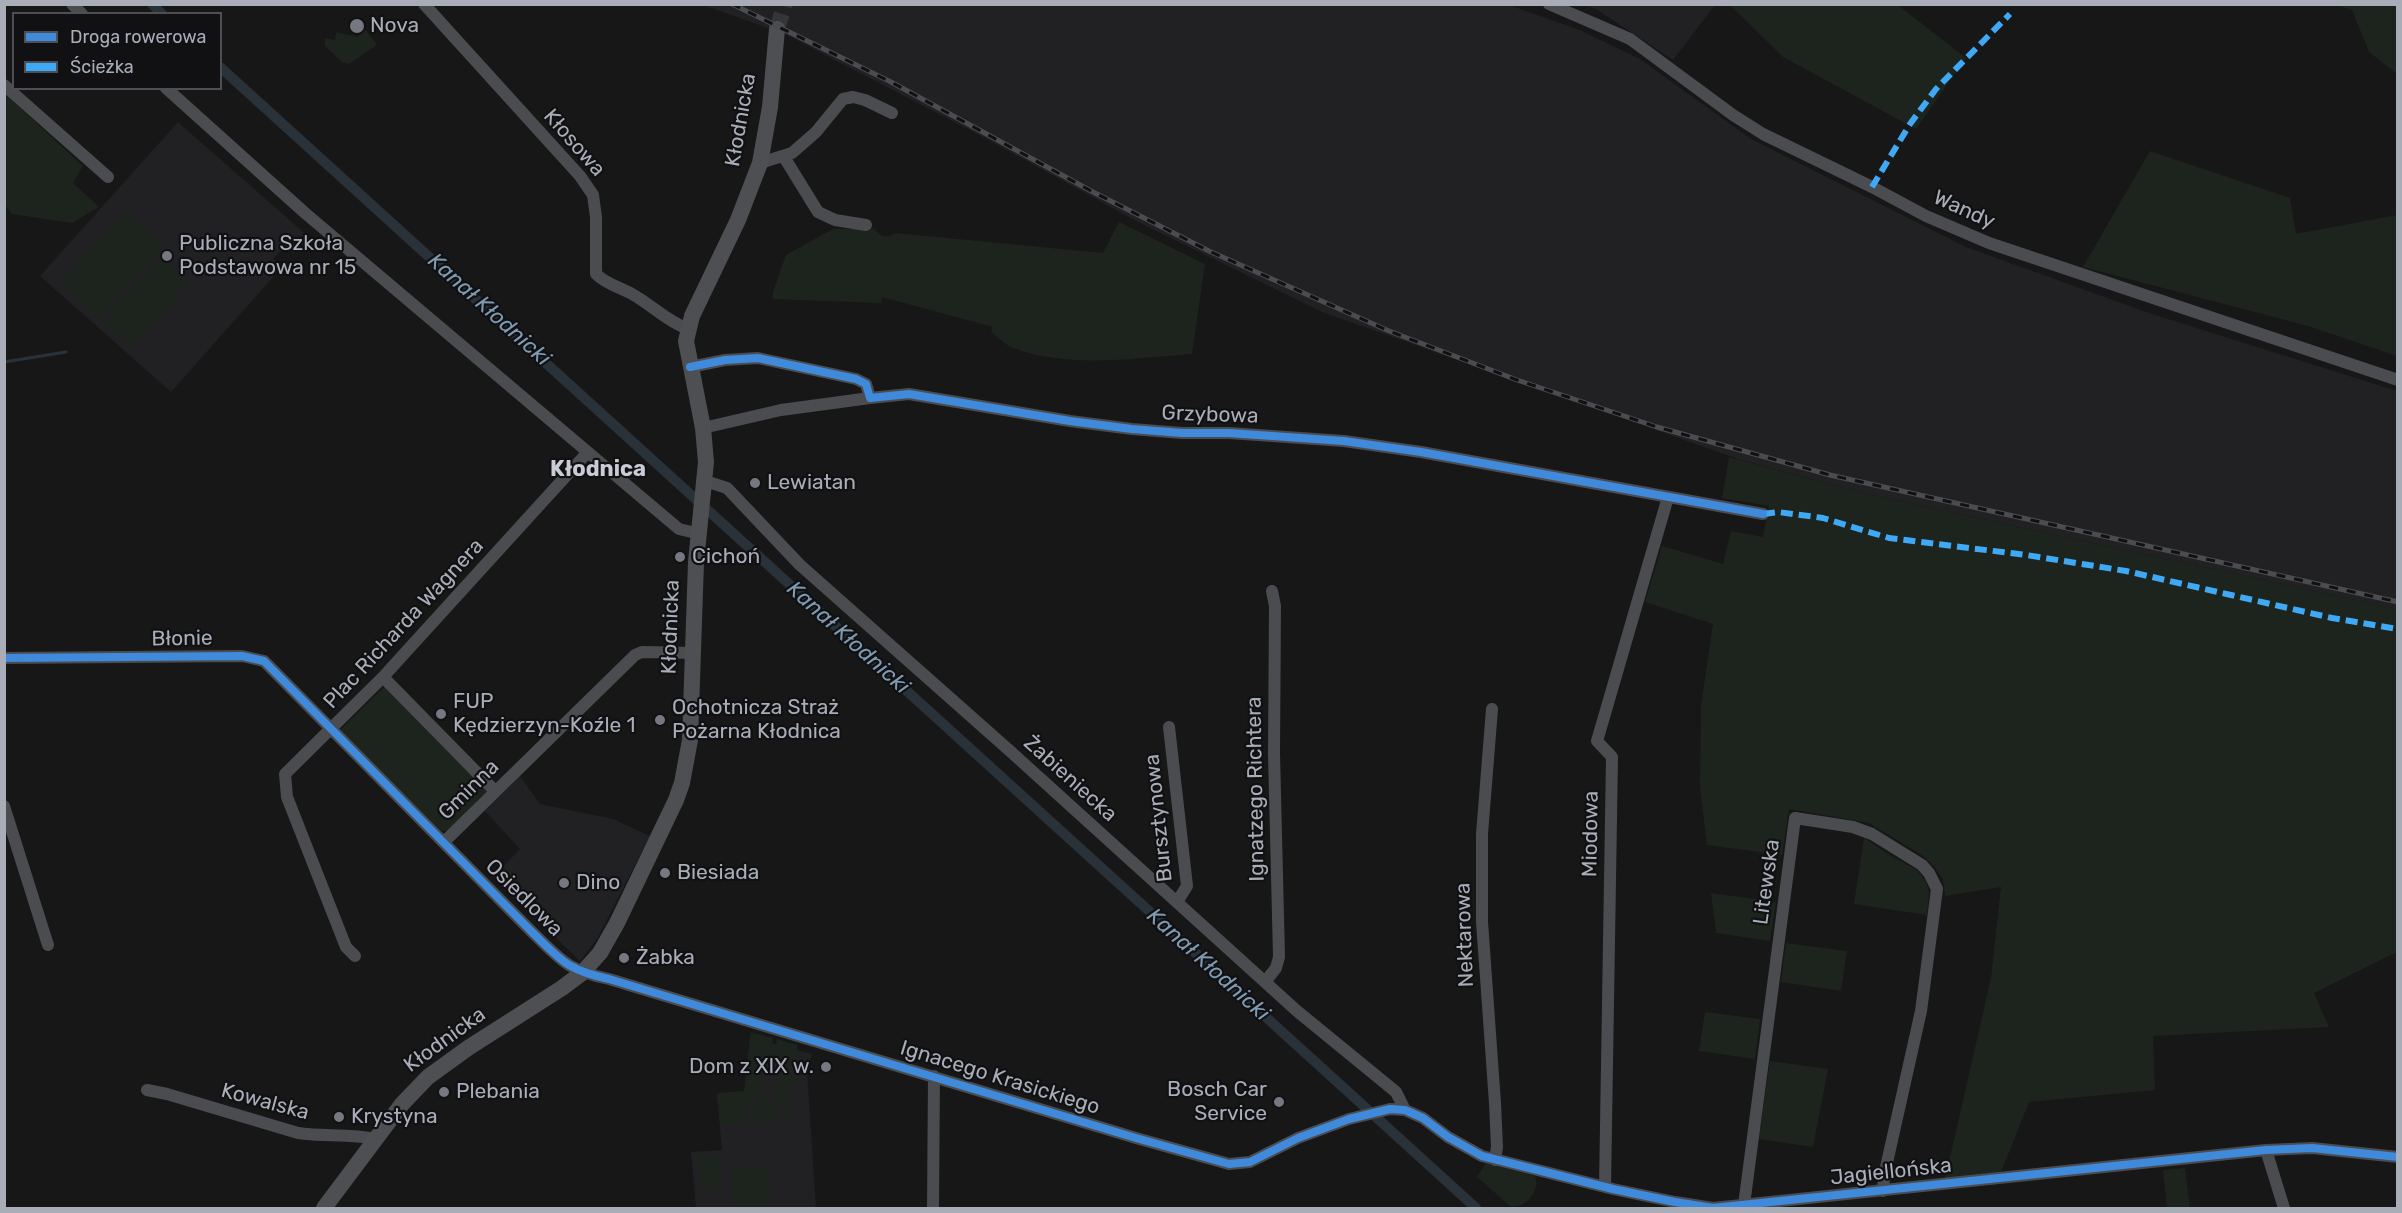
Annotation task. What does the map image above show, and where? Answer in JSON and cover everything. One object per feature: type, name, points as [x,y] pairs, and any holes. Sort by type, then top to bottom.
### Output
[{"type":"main road","name":"Kłodnicka","points":[[324,1209],[413,1092],[443,1065],[582,973],[600,953],[662,831],[682,783],[690,740],[696,562],[706,462],[703,428],[686,341],[688,329],[738,220],[760,163],[770,107],[777,30]]},
{"type":"street","name":"Kłosowa","points":[[424,4],[580,176],[593,195],[596,217],[596,274],[603,281],[633,295],[673,324],[688,329]]},
{"type":"street","name":"Wandy","points":[[1549,4],[1630,39],[1763,135],[1872,187],[1926,216],[1989,243],[2397,380]]},
{"type":"street","points":[[4,85],[108,177]]},
{"type":"street","points":[[168,90],[305,213],[673,525],[679,529],[700,534]]},
{"type":"street","points":[[760,163],[784,157],[816,132],[843,99],[853,97],[865,100],[892,113]]},
{"type":"street","points":[[784,157],[818,212],[835,220],[866,225]]},
{"type":"street","points":[[690,367],[725,360],[758,358],[856,380],[867,384],[870,398]]},
{"type":"street","name":"Grzybowa","points":[[703,428],[782,410],[909,394],[1105,426],[1182,433],[1229,433],[1344,441],[1421,452],[1763,514]]},
{"type":"street","name":"Plac Richarda Wagnera","points":[[444,842],[331,730],[383,677],[587,453]]},
{"type":"street","name":"Żabieniecka","points":[[705,485],[726,488],[800,565],[1265,982],[1396,1092],[1405,1110]]},
{"type":"street","name":"Miodowa","points":[[1605,1187],[1612,758],[1597,741],[1668,497]]},
{"type":"street","name":"Ignatzego Richtera","points":[[1265,982],[1276,968],[1279,957],[1274,753],[1275,606],[1272,591]]},
{"type":"street","name":"Gminna","points":[[444,842],[635,655],[642,652],[693,653]]},
{"type":"street","name":"Błonie","points":[[4,658],[242,656],[264,661],[331,730]]},
{"type":"street","points":[[383,677],[495,791]]},
{"type":"street","name":"Nektarowa","points":[[1492,709],[1482,834],[1482,921],[1497,1146],[1495,1160]]},
{"type":"street","name":"Bursztynowa","points":[[1169,727],[1187,886],[1177,902]]},
{"type":"street","points":[[331,730],[285,774],[287,797],[346,947],[355,956]]},
{"type":"street","points":[[4,806],[48,945]]},
{"type":"street","name":"Litewska","points":[[1744,1205],[1796,818],[1853,828],[1872,834],[1922,865],[1937,889],[1922,1002],[1884,1176],[1883,1191]]},
{"type":"street","name":"Osiedlowa","points":[[444,842],[564,963],[582,973]]},
{"type":"street","name":"Ignacego Krasickiego","points":[[582,973],[609,979],[1229,1164],[1250,1162],[1298,1138],[1349,1119],[1390,1109],[1405,1110]]},
{"type":"street","points":[[933,1209],[934,1076]]},
{"type":"street","name":"Kowalska","points":[[147,1090],[298,1133],[319,1136],[362,1136],[375,1139]]},
{"type":"street","name":"Jagiellońska","points":[[1405,1110],[1423,1118],[1471,1152],[1495,1160],[1698,1207],[1744,1205],[2266,1150],[2312,1148],[2397,1157]]},
{"type":"street","points":[[2266,1150],[2284,1209]]},
{"type":"shaded area","points":[[1506,4],[1580,30],[1640,59],[1751,139],[1966,247],[2149,313],[2397,391],[2397,609],[1858,492],[1738,459],[1322,312],[1136,221],[983,137],[785,34],[703,5]]},
{"type":"shaded area","points":[[1583,5],[1715,5],[1673,60],[1596,9]]},
{"type":"shaded area","points":[[1730,5],[1898,5],[1966,58],[1916,129],[1783,57]]},
{"type":"shaded area","points":[[2337,5],[2397,5],[2397,74],[2369,52],[2352,10]]},
{"type":"shaded area","points":[[365,29],[377,45],[349,64],[342,62],[325,46],[325,38],[335,40],[336,32],[358,37]]},
{"type":"shaded area","points":[[5,94],[83,166],[73,183],[99,207],[72,223],[12,214],[5,205]]},
{"type":"shaded area","name":"Publiczna Szkoła Podstawowa nr 15","points":[[178,122],[309,237],[294,254],[284,246],[273,259],[282,267],[171,392],[40,276]]},
{"type":"shaded area","points":[[2150,151],[2290,198],[2296,234],[2397,215],[2397,356],[2308,326],[2083,267]]},
{"type":"shaded area","points":[[125,212],[163,246],[99,318],[61,284]]},
{"type":"shaded area","points":[[1119,222],[1205,264],[1192,354],[1102,360],[1057,358],[1013,348],[991,332],[993,327],[882,297],[881,303],[773,299],[773,292],[786,255],[833,229],[875,229],[884,236],[895,233],[1103,253]]},
{"type":"shaded area","points":[[160,258],[188,283],[132,347],[104,322]]},
{"type":"shaded area","points":[[1729,457],[1858,492],[2397,609],[2397,952],[2314,993],[2329,1027],[2153,1036],[2155,1090],[2029,1102],[2001,1172],[1945,1179],[1991,978],[2001,887],[1945,896],[1943,879],[1934,866],[1922,855],[1869,823],[1789,809],[1782,855],[1707,845],[1700,788],[1701,705],[1713,624],[1645,602],[1662,546],[1723,564],[1731,531],[1763,537],[1769,506],[1722,498]]},
{"type":"shaded area","points":[[385,686],[488,791],[448,831],[441,831],[340,730]]},
{"type":"shaded area","points":[[520,776],[540,804],[613,819],[650,836],[597,939],[580,961],[493,877],[520,849],[485,811]]},
{"type":"shaded area","points":[[1864,838],[1917,870],[1926,882],[1929,892],[1927,915],[1854,904]]},
{"type":"shaded area","points":[[1711,893],[1776,902],[1770,941],[1716,933]]},
{"type":"shaded area","points":[[1786,943],[1847,951],[1841,991],[1781,982]]},
{"type":"shaded area","points":[[1705,1012],[1760,1019],[1755,1059],[1699,1051]]},
{"type":"shaded area","points":[[751,1032],[773,1038],[769,1067],[762,1070],[764,1085],[739,1124],[720,1124],[717,1094],[745,1091]]},
{"type":"shaded area","points":[[750,1037],[812,1054],[807,1071],[816,1208],[696,1208],[691,1152],[722,1150],[717,1093],[744,1091]]},
{"type":"shaded area","points":[[777,1039],[797,1045],[797,1059],[789,1060],[789,1076],[797,1076],[798,1083],[790,1084],[792,1117],[784,1118],[775,1095],[774,1088],[782,1080],[781,1074],[773,1066]]},
{"type":"shaded area","points":[[1770,1061],[1828,1069],[1813,1147],[1759,1139]]},
{"type":"shaded area","points":[[768,1087],[780,1121],[745,1123]]},
{"type":"shaded area","points":[[719,1155],[722,1187],[700,1190],[697,1157]]},
{"type":"shaded area","points":[[1486,1163],[1535,1176],[1534,1193],[1521,1205],[1510,1206],[1477,1177]]},
{"type":"shaded area","points":[[769,1166],[771,1208],[734,1208],[731,1168]]},
{"type":"shaded area","points":[[2185,1168],[2190,1208],[2167,1208],[2163,1170]]},
{"type":"waterway","name":"Kanał Kłodnicki","points":[[152,4],[160,12]]},
{"type":"waterway","name":"Kanał Kłodnicki","points":[[222,69],[1476,1208]]},
{"type":"waterway","points":[[4,362],[66,352]]},
{"type":"tunnel","points":[[777,29],[785,4]]},
{"type":"railway","points":[[732,4],[891,82],[1093,192],[1209,251],[1389,331],[1517,380],[1657,427],[1830,475],[2398,602]]},
{"type":"marked path","points":[[1872,187],[1910,124],[1936,89],[2010,14]]},
{"type":"marked path","points":[[1763,514],[1778,512],[1823,518],[1889,538],[2026,555],[2126,571],[2332,618],[2398,629]]},
{"type":"cycle path","points":[[690,367],[725,360],[758,358],[856,379],[866,384],[870,398],[909,394],[1132,429],[1344,441],[1421,452],[1763,514]]},
{"type":"cycle path","points":[[4,658],[242,656],[264,661],[532,932],[558,957],[574,968],[1229,1164],[1250,1162],[1298,1138],[1349,1119],[1390,1109],[1405,1110],[1423,1118],[1448,1137],[1482,1156],[1613,1189],[1713,1208],[2266,1150],[2312,1148],[2398,1157]]},
{"type":"place","name":"Nova","points":[[357,26]]},
{"type":"place","name":"Publiczna Szkoła Podstawowa nr 15","points":[[167,256]]},
{"type":"place","name":"Lewiatan","points":[[755,483]]},
{"type":"place","name":"Cichoń","points":[[680,557]]},
{"type":"place","name":"FUP Kędzierzyn-Koźle 1","points":[[441,714]]},
{"type":"place","name":"Ochotnicza Straż Pożarna Kłodnica","points":[[660,720]]},
{"type":"place","name":"Biesiada","points":[[665,873]]},
{"type":"place","name":"Dino","points":[[564,883]]},
{"type":"place","name":"Żabka","points":[[624,958]]},
{"type":"place","name":"Dom z XIX w.","points":[[826,1067]]},
{"type":"place","name":"Plebania","points":[[444,1092]]},
{"type":"place","name":"Bosch Car Service","points":[[1279,1102]]},
{"type":"place","name":"Krystyna","points":[[339,1117]]},
{"type":"district","name":"Kłodnica","points":[[598,470]]}]
